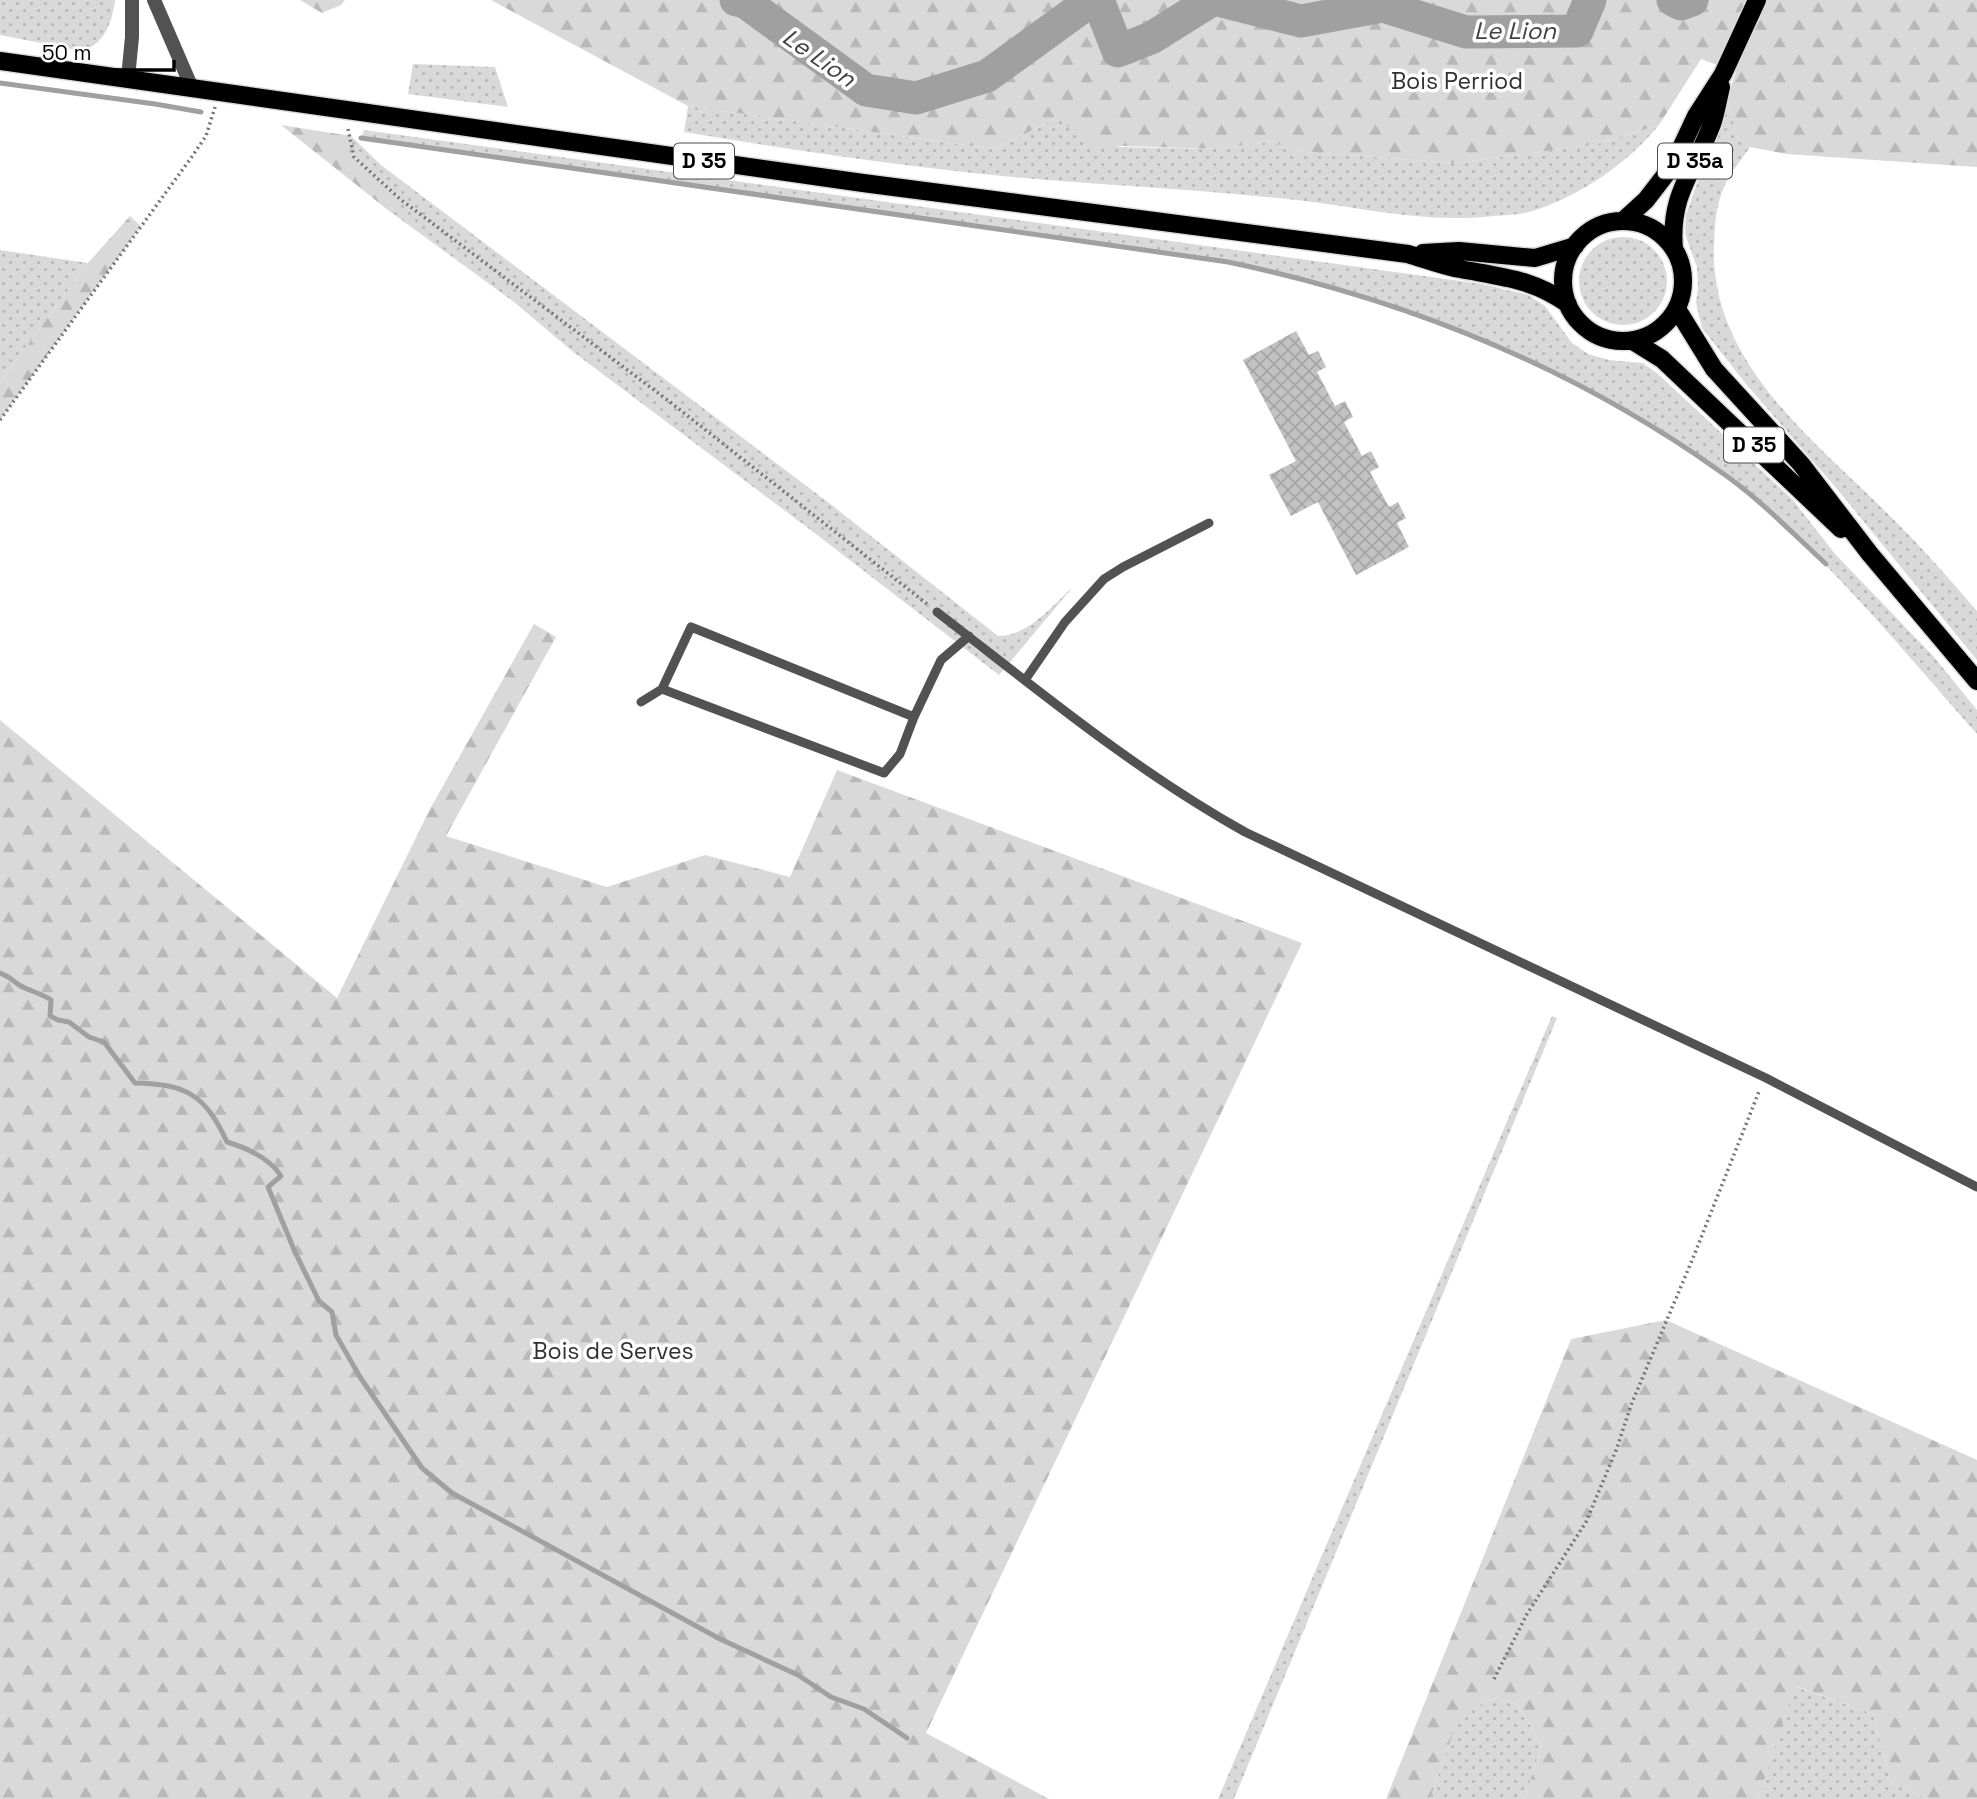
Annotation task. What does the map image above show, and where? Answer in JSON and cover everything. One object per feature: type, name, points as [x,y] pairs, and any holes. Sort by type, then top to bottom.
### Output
[{"type":"main road","name":"D 35a","points":[[1623,221],[1646,200],[1672,165],[1696,116],[1723,74],[1756,2]]},
{"type":"main road","name":"D 35","points":[[0,61],[863,183],[1408,254],[1458,269],[1525,281],[1541,287],[1568,304]]},
{"type":"main road","name":"D 35a","points":[[1674,249],[1672,226],[1675,208],[1712,123],[1723,74]]},
{"type":"main road","points":[[1623,221],[1647,226],[1666,239],[1680,260],[1684,285],[1677,309],[1659,330],[1633,341],[1610,340],[1589,331],[1580,323],[1568,304],[1563,278],[1567,261],[1575,246],[1596,228],[1623,221]]},
{"type":"main road","name":"D 35","points":[[1408,254],[1459,251],[1535,258],[1575,246]]},
{"type":"main road","name":"D 35","points":[[1677,309],[1714,369],[1801,464],[1870,554],[1977,681]]},
{"type":"main road","name":"D 35","points":[[1633,341],[1662,359],[1870,554]]},
{"type":"street","points":[[128,78],[132,0]]},
{"type":"street","points":[[154,0],[192,88]]},
{"type":"lane","points":[[1025,680],[1065,622],[1104,579],[1209,523]]},
{"type":"lane","points":[[937,612],[1145,770],[1196,805],[1245,832],[1766,1078],[1977,1187]]},
{"type":"lane","points":[[640,702],[662,690],[691,627],[914,716]]},
{"type":"lane","points":[[662,690],[884,773],[900,754],[914,716],[941,660],[968,636]]},
{"type":"path","points":[[0,420],[206,136],[219,92]]},
{"type":"path","points":[[344,110],[354,157],[400,199],[691,419],[937,612]]},
{"type":"path","points":[[1494,1679],[1527,1614],[1586,1522],[1755,1098],[1766,1078]]},
{"type":"green space","points":[[0,0],[115,0],[112,16],[102,38],[82,51],[0,35]]},
{"type":"green space","points":[[300,0],[345,0],[341,5],[322,13]]},
{"type":"green space","name":"Bois Perriod","points":[[491,0],[1977,0],[1977,167],[1786,154],[1750,147],[1738,138],[1727,98],[1736,72],[1701,59],[1659,125],[1593,145],[1455,163],[1292,151],[1272,141],[1218,149],[1090,145],[1057,118],[994,149],[688,106]]},
{"type":"green space","points":[[413,64],[495,67],[508,107],[408,94]]},
{"type":"green space","points":[[1727,98],[1738,138],[1750,147],[1727,181],[1716,215],[1714,244],[1717,285],[1728,323],[1745,359],[1795,423],[1883,509],[1977,611],[1977,660],[1702,328],[1696,303],[1697,267],[1685,234],[1686,215]]},
{"type":"green space","points":[[688,106],[994,149],[1057,118],[1120,147],[1218,149],[1272,141],[1292,151],[1455,163],[1593,145],[1659,125],[1617,166],[1566,198],[1529,212],[1441,218],[1249,195],[972,173],[791,149],[684,132]]},
{"type":"green space","points":[[281,125],[351,136],[354,157],[400,199],[388,210]]},
{"type":"green space","points":[[364,130],[1482,284],[1528,295],[1545,306],[1572,343],[1588,354],[1609,360],[1643,363],[1658,374],[1792,499],[1836,555],[1934,657],[1977,710],[1977,734],[1817,557],[1733,480],[1676,441],[1597,395],[1547,369],[1444,325],[1338,290],[1228,262],[361,138]]},
{"type":"green space","points":[[351,136],[381,165],[829,503],[998,636],[1009,635],[1029,626],[1073,587],[999,675],[572,351],[514,302],[388,210],[399,198],[354,157]]},
{"type":"green space","points":[[130,216],[141,226],[0,420],[0,382],[88,263]]},
{"type":"green space","points":[[1623,237],[1640,241],[1654,250],[1663,264],[1667,281],[1663,298],[1654,312],[1640,321],[1623,325],[1606,321],[1592,312],[1583,298],[1579,281],[1583,264],[1592,250],[1606,241]]},
{"type":"green space","points":[[0,250],[88,263],[0,382]]},
{"type":"green space","name":"Bois de Serves","points":[[534,624],[556,637],[446,836],[607,887],[705,855],[790,877],[837,770],[1302,943],[926,1733],[1049,1799],[0,1799],[0,720],[337,998],[430,809]]},
{"type":"green space","points":[[1552,1016],[1557,1018],[1234,1799],[1218,1799]]},
{"type":"green space","points":[[1666,1320],[1977,1460],[1977,1799],[1928,1799],[1891,1783],[1873,1714],[1795,1686],[1758,1799],[1524,1799],[1542,1745],[1519,1706],[1498,1697],[1483,1703],[1457,1722],[1430,1799],[1386,1799],[1571,1339]]},
{"type":"green space","points":[[1794,1686],[1873,1714],[1891,1783],[1928,1799],[1758,1799]]},
{"type":"green space","points":[[1498,1697],[1519,1706],[1542,1745],[1524,1799],[1430,1799],[1457,1721],[1483,1703]]},
{"type":"building","points":[[1296,331],[1309,355],[1318,351],[1326,367],[1317,372],[1335,406],[1345,401],[1353,417],[1344,422],[1362,456],[1371,451],[1379,467],[1370,472],[1389,507],[1398,502],[1406,518],[1397,523],[1409,547],[1356,575],[1318,502],[1291,516],[1269,475],[1296,461],[1243,360]]},
{"type":"waterway","name":"Le Lion","points":[[736,0],[745,2],[866,90],[916,98],[987,76],[1092,0]]},
{"type":"waterway","name":"Le Lion","points":[[1098,0],[1118,51],[1151,38],[1212,0]]},
{"type":"waterway","name":"Le Lion","points":[[1218,0],[1301,21],[1383,6],[1466,32],[1577,31],[1590,0]]},
{"type":"waterway","name":"Le Lion","points":[[1673,0],[1681,4],[1692,0]]},
{"type":"waterway","points":[[0,83],[201,112]]},
{"type":"waterway","points":[[361,138],[1228,262],[1358,295],[1484,341],[1545,368],[1604,399],[1733,480],[1826,564]]},
{"type":"waterway","points":[[0,973],[51,1000],[50,1016],[69,1022],[89,1037],[104,1042],[135,1083],[168,1086],[192,1095],[211,1113],[227,1142],[242,1147],[271,1164],[281,1176],[268,1187],[319,1301],[332,1312],[336,1335],[360,1377],[422,1468],[452,1493],[720,1639],[798,1675],[831,1697],[864,1709],[907,1738]]}]
